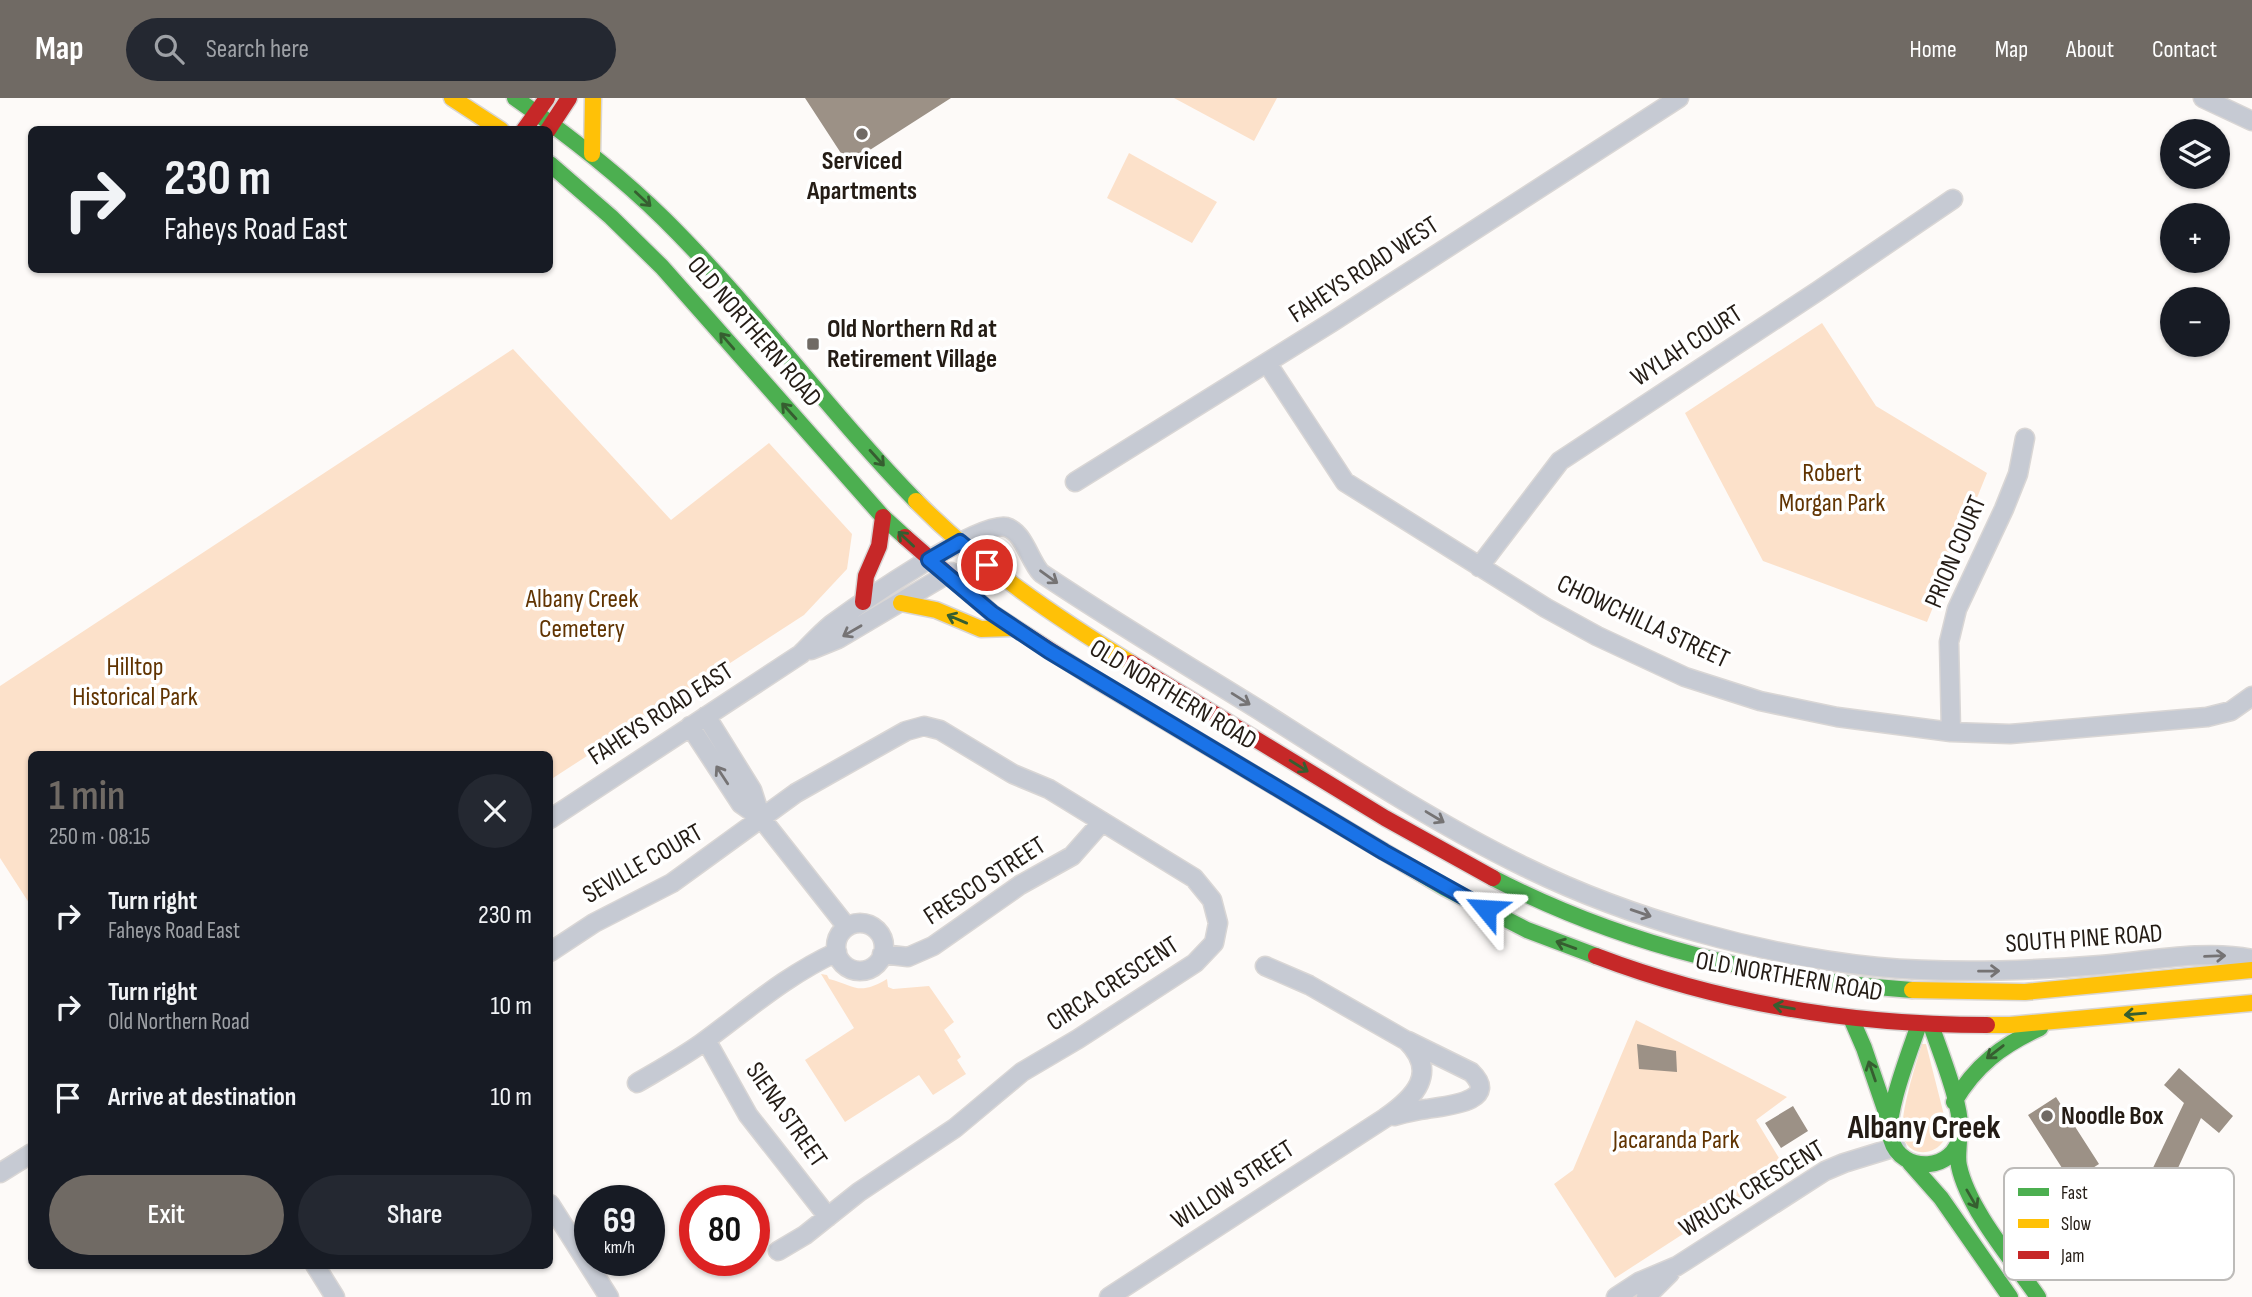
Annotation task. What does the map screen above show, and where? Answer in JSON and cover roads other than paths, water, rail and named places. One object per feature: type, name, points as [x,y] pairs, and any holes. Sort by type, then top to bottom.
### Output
[{"type":"main road","points":[[452,98],[495,126]]},
{"type":"main road","name":"OLD NORTHERN ROAD","points":[[515,98],[537,113],[549,126]]},
{"type":"main road","points":[[527,126],[547,98]]},
{"type":"main road","points":[[551,126],[569,98]]},
{"type":"main road","points":[[592,154],[593,98]]},
{"type":"main road","name":"OLD NORTHERN ROAD","points":[[553,129],[592,154],[670,224],[930,515],[1024,595],[1368,808],[1457,860],[1542,902],[1641,940],[1729,963],[1832,982],[1926,992]]},
{"type":"main road","name":"OLD NORTHERN ROAD","points":[[553,167],[611,217],[662,267],[883,517],[992,613],[1082,671],[1445,888],[1527,930],[1630,968],[1724,997],[1851,1017],[1925,1025]]},
{"type":"main road","points":[[863,602],[866,576],[879,546],[883,517]]},
{"type":"main road","points":[[901,603],[936,610],[981,629],[1014,628]]},
{"type":"main road","name":"SOUTH PINE ROAD","points":[[1926,992],[2004,993],[2054,990],[2252,970]]},
{"type":"main road","points":[[1890,1126],[1925,1025],[1926,992]]},
{"type":"main road","points":[[1925,1025],[2052,1022],[2252,1003]]},
{"type":"main road","points":[[1851,1017],[1890,1126],[1891,1139],[1941,1198],[2010,1297]]},
{"type":"main road","points":[[1954,1102],[1969,1077],[1992,1054],[2010,1041],[2052,1022]]},
{"type":"main road","points":[[1925,1025],[1954,1102],[1960,1134],[1958,1163],[1964,1184],[2004,1248]]},
{"type":"main road","points":[[1910,1163],[1929,1166],[1942,1163],[1954,1152],[1960,1134]]},
{"type":"main road","points":[[2026,1280],[2038,1297]]},
{"type":"street","name":"FAHEYS ROAD WEST","points":[[1075,482],[1267,363],[1679,98]]},
{"type":"street","points":[[2203,98],[2252,121]]},
{"type":"street","name":"WYLAH COURT","points":[[1479,567],[1560,461],[1953,199]]},
{"type":"street","name":"CHOWCHILLA STREET","points":[[1267,363],[1345,482],[1479,567],[1597,636],[1685,677],[1760,701],[1837,717],[1951,732],[2010,734],[2207,717],[2231,711],[2252,697]]},
{"type":"street","name":"PRION COURT","points":[[1951,732],[1949,642],[1957,609],[2018,474],[2025,438]]},
{"type":"street","name":"OLD NORTHERN ROAD","points":[[960,542],[993,527],[1010,528],[1017,533],[1034,565],[1055,582],[1345,764],[1485,847],[1529,869],[1595,897],[1704,934],[1821,959],[1877,967],[1920,969]]},
{"type":"street","name":"FAHEYS ROAD EAST","points":[[553,817],[801,654],[830,626],[863,602],[960,542]]},
{"type":"street","name":"FAHEYS ROAD EAST","points":[[801,654],[838,639],[947,575],[975,555]]},
{"type":"street","points":[[706,716],[752,790],[761,817]]},
{"type":"street","points":[[690,726],[741,804],[761,817],[847,928]]},
{"type":"street","name":"CIRCA CRESCENT","points":[[761,817],[836,768],[911,728],[924,726],[940,730],[1013,774],[1049,789],[1191,876],[1212,900],[1217,913],[1217,933],[1211,948],[1195,963],[1022,1072],[955,1128],[872,1183],[805,1235],[778,1251]]},
{"type":"street","name":"SEVILLE COURT","points":[[553,950],[594,923],[683,876],[761,817]]},
{"type":"street","name":"FRESCO STREET","points":[[837,953],[845,965],[859,971],[874,966],[882,954],[908,957],[933,946],[1013,890],[1072,856],[1102,822]]},
{"type":"street","points":[[637,1083],[706,1040],[781,984],[815,962],[837,953],[837,940],[847,928],[861,923],[874,928],[882,940],[882,954]]},
{"type":"street","name":"SOUTH PINE ROAD","points":[[1920,969],[2026,971],[2212,955],[2252,959]]},
{"type":"street","name":"WILLOW STREET","points":[[1265,966],[1309,985],[1405,1040],[1471,1072],[1477,1080],[1479,1090],[1474,1097],[1462,1103],[1385,1118]]},
{"type":"street","name":"SIENA STREET","points":[[706,1040],[748,1115],[828,1217]]},
{"type":"street","name":"WILLOW STREET","points":[[1110,1297],[1385,1118],[1411,1098],[1421,1078],[1420,1058],[1405,1040]]},
{"type":"street","name":"WRUCK CRESCENT","points":[[1616,1297],[1639,1282],[1677,1266],[1825,1171],[1896,1147]]},
{"type":"street","points":[[0,1173],[28,1156]]},
{"type":"street","points":[[553,1209],[609,1297]]},
{"type":"street","name":"WRUCK CRESCENT","points":[[1646,1297],[1677,1266]]},
{"type":"street","points":[[318,1269],[335,1297]]},
{"type":"place","name":"Serviced Apartments","points":[[862,134]]},
{"type":"place","name":"Old Northern Rd at Retirement Village","points":[[813,344]]},
{"type":"place","name":"Noodle Box","points":[[2047,1116]]},
{"type":"district","name":"Albany Creek","points":[[1924,1128]]},
{"type":"park label","name":"Robert Morgan Park","points":[[1832,488]]},
{"type":"park label","name":"Albany Creek Cemetery","points":[[582,614]]},
{"type":"park label","name":"Hilltop Historical Park","points":[[135,682]]},
{"type":"park label","name":"Jacaranda Park","points":[[1676,1140]]}]
